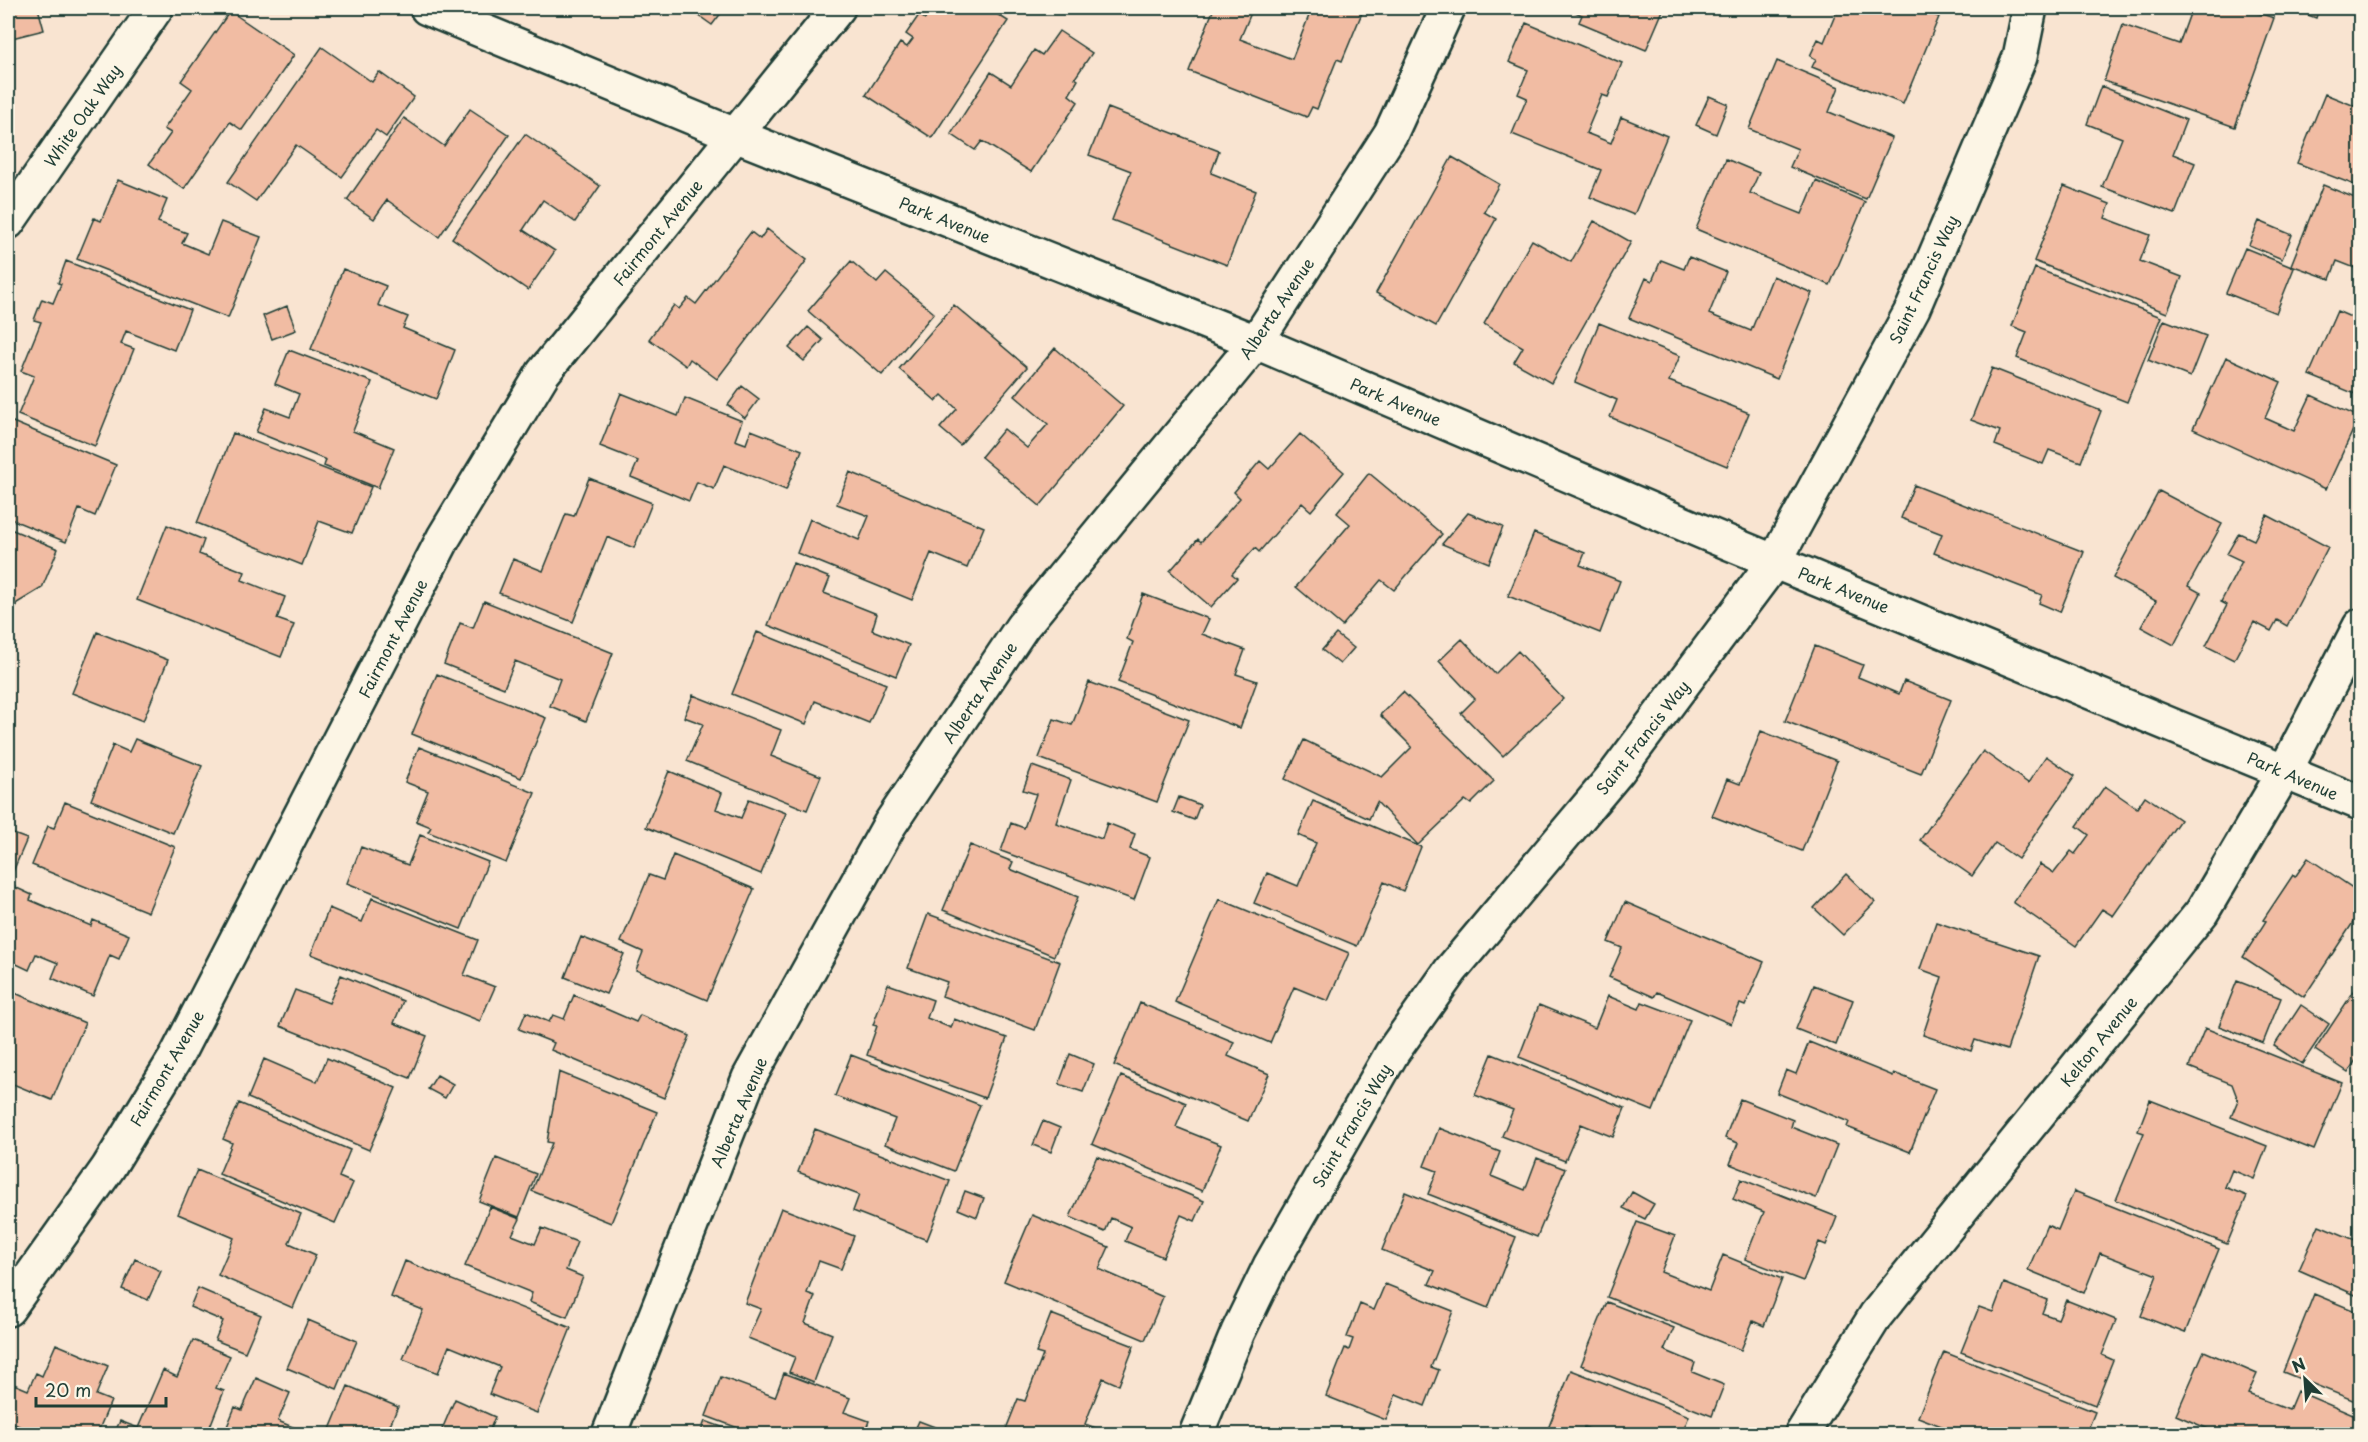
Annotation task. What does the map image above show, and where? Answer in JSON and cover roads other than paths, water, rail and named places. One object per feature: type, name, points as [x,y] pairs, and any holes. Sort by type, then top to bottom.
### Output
[{"type":"street","name":"White Oak Way","points":[[8,222],[156,8]]},
{"type":"street","name":"Park Avenue","points":[[427,8],[735,135],[1256,342],[1775,561],[2361,803]]},
{"type":"street","name":"Fairmont Avenue","points":[[8,1309],[108,1168],[176,1057],[444,537],[543,373],[838,8]]},
{"type":"street","name":"Alberta Avenue","points":[[609,1434],[749,1078],[890,824],[1022,627],[1256,342],[1391,134],[1448,8]]},
{"type":"street","name":"Saint Francis Way","points":[[1196,1434],[1238,1332],[1270,1266],[1392,1053],[1451,970],[1617,772],[1775,561],[1913,308],[2020,57],[2030,8]]},
{"type":"street","name":"Kelton Avenue","points":[[1802,1434],[1876,1316],[2202,912],[2285,771],[2361,626]]}]
